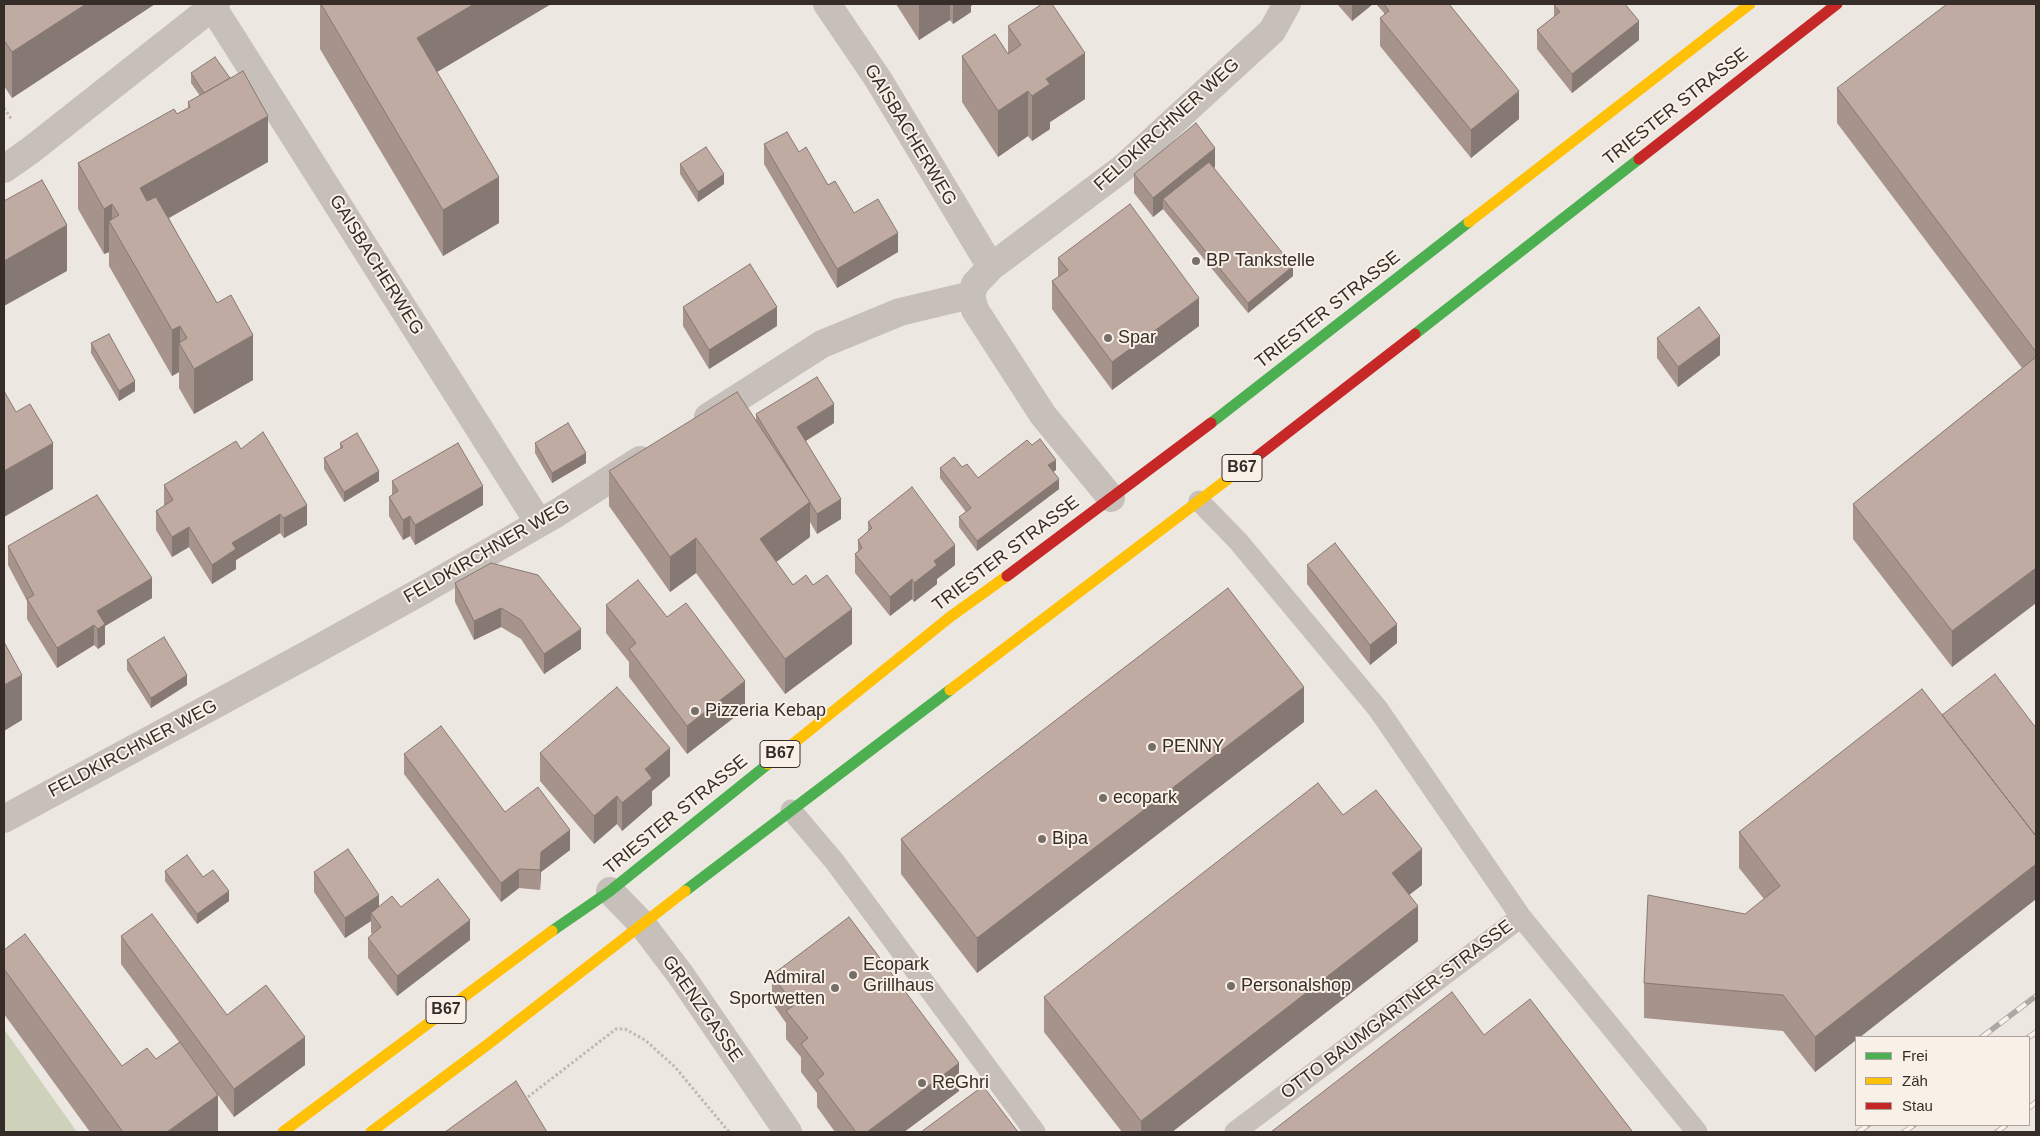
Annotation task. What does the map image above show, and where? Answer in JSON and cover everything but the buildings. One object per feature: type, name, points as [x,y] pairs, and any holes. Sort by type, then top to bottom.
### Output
[{"type":"main road","name":"TRIESTER STRASSE","points":[[283,1132],[546,935],[610,891],[950,617],[1111,498],[1396,280],[1750,4]]},
{"type":"main road","name":"TRIESTER STRASSE","points":[[371,1132],[487,1045],[791,810],[1199,501],[1836,4]]},
{"type":"street","name":"GAISBACHERWEG","points":[[827,4],[878,80],[992,267]]},
{"type":"street","name":"FELDKIRCHNER WEG","points":[[971,295],[975,284],[992,267],[1123,168],[1272,31],[1287,4]]},
{"type":"street","name":"GAISBACHERWEG","points":[[4,168],[31,150],[214,5],[539,523]]},
{"type":"street","points":[[690,428],[822,344],[900,312],[971,295],[975,310],[1043,415],[1111,498]]},
{"type":"street","name":"FELDKIRCHNER WEG","points":[[4,819],[312,652],[539,523],[665,444]]},
{"type":"street","name":"GRENZGASSE","points":[[610,891],[642,924],[680,974],[788,1132]]},
{"type":"lane","name":"OTTO BAUMGARTNER-STRASSE","points":[[1199,501],[1238,541],[1378,709],[1521,917],[1235,1132]]},
{"type":"lane","points":[[791,810],[835,862],[1035,1132]]},
{"type":"lane","points":[[1521,917],[1697,1132]]},
{"type":"path","points":[[520,1103],[616,1029],[626,1029],[645,1040],[675,1066],[729,1132]]},
{"type":"green space","points":[[4,1029],[77,1132],[4,1132]]},
{"type":"railway","points":[[1983,1036],[2036,996]]},
{"type":"railway","points":[[2030,1036],[2036,1032]]},
{"type":"railway","points":[[2030,1107],[2036,1102]]},
{"type":"railway","points":[[1858,1132],[1867,1126]]},
{"type":"railway","points":[[1904,1132],[1913,1126]]},
{"type":"railway","points":[[1997,1132],[2005,1126]]},
{"type":"traffic: fast","points":[[1415,334],[1639,159]]},
{"type":"traffic: fast","points":[[1211,423],[1469,222]]},
{"type":"traffic: fast","points":[[685,891],[950,690]]},
{"type":"traffic: fast","points":[[552,931],[610,891],[768,764]]},
{"type":"traffic: slow","points":[[1469,222],[1750,4]]},
{"type":"traffic: slow","points":[[950,690],[1237,472]]},
{"type":"traffic: slow","points":[[768,764],[950,617],[1007,576]]},
{"type":"traffic: slow","points":[[371,1132],[487,1045],[685,891]]},
{"type":"traffic: slow","points":[[283,1132],[552,931]]},
{"type":"traffic: jam","points":[[1639,159],[1837,4]]},
{"type":"traffic: jam","points":[[1237,472],[1415,334]]},
{"type":"traffic: jam","points":[[1007,576],[1211,423]]},
{"type":"place","name":"BP Tankstelle","points":[[1196,261]]},
{"type":"place","name":"Spar","points":[[1108,338]]},
{"type":"place","name":"Pizzeria Kebap","points":[[695,711]]},
{"type":"place","name":"PENNY","points":[[1152,747]]},
{"type":"place","name":"ecopark","points":[[1103,798]]},
{"type":"place","name":"Bipa","points":[[1042,839]]},
{"type":"place","name":"Ecopark Grillhaus","points":[[853,975]]},
{"type":"place","name":"Personalshop","points":[[1231,986]]},
{"type":"place","name":"Admiral Sportwetten","points":[[835,988]]},
{"type":"place","name":"ReGhri","points":[[922,1083]]}]
